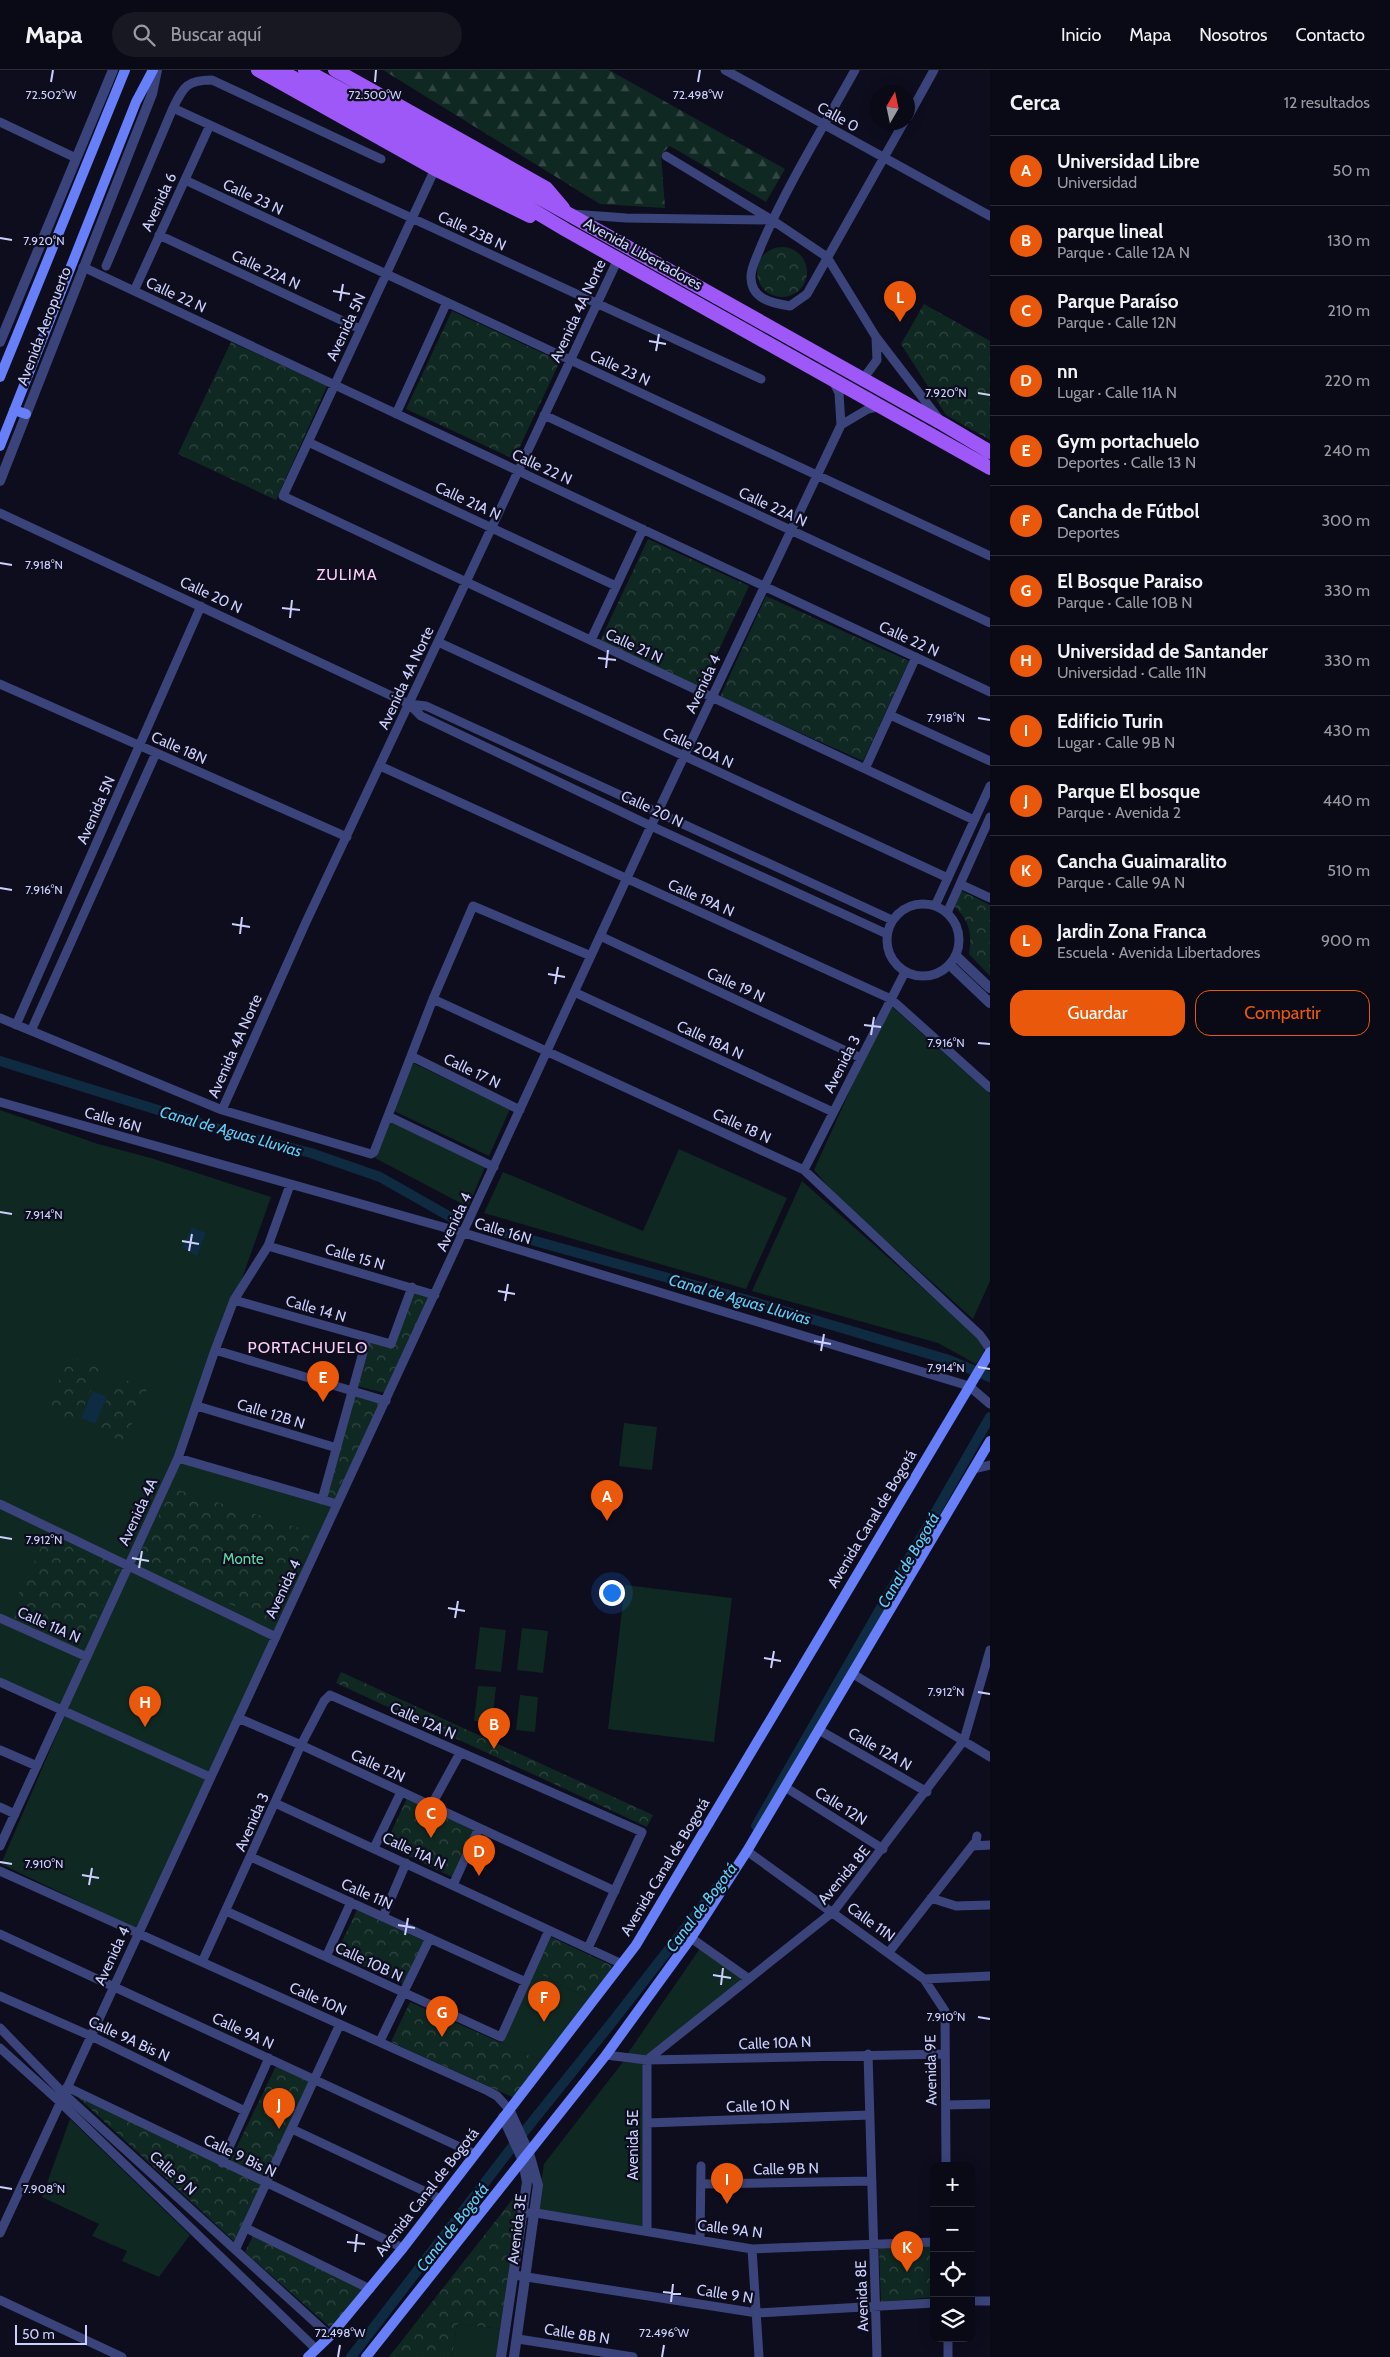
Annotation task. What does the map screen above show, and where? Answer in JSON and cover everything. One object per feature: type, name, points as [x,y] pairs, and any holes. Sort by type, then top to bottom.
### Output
[{"type":"main road","name":"Avenida Aeropuerto","points":[[0,377],[125,70]]},
{"type":"main road","name":"Avenida Aeropuerto","points":[[0,446],[136,102],[155,70]]},
{"type":"main road","points":[[258,70],[435,169],[513,210],[566,230]]},
{"type":"main road","name":"Avenida Libertadores","points":[[279,70],[512,190],[566,213],[990,452]]},
{"type":"main road","name":"Avenida Libertadores","points":[[305,70],[512,190],[566,230],[990,468]]},
{"type":"main road","points":[[335,70],[546,188],[559,201],[566,213]]},
{"type":"main road","points":[[14,410],[26,414]]},
{"type":"main road","name":"Avenida Canal de Bogotá","points":[[308,2357],[330,2336],[403,2248],[636,1945],[973,1385],[988,1354]]},
{"type":"main road","points":[[366,2357],[606,2055],[691,1938],[747,1851],[990,1441]]},
{"type":"street","points":[[0,342],[113,70]]},
{"type":"street","name":"Avenida Aeropuerto","points":[[0,480],[152,94],[155,70]]},
{"type":"street","name":"Calle 0","points":[[725,70],[990,216]]},
{"type":"street","points":[[855,70],[772,220],[750,278],[756,294],[770,302],[790,306],[807,294],[900,130]]},
{"type":"street","points":[[915,104],[934,70]]},
{"type":"street","points":[[106,266],[182,88],[195,80],[212,80],[380,159]]},
{"type":"street","name":"Calle 23B N","points":[[173,108],[761,379]]},
{"type":"street","points":[[0,122],[76,158]]},
{"type":"street","name":"Avenida 6","points":[[134,291],[210,125]]},
{"type":"street","points":[[666,156],[772,220],[827,257],[876,338],[943,424]]},
{"type":"street","name":"Avenida 5N","points":[[283,496],[435,169]]},
{"type":"street","name":"Calle 23 N","points":[[185,180],[990,556]]},
{"type":"street","points":[[566,213],[626,218],[772,220]]},
{"type":"street","name":"Calle 22A N","points":[[159,235],[360,329]]},
{"type":"street","name":"Avenida 4A Norte","points":[[222,1110],[380,766],[618,259]]},
{"type":"street","name":"Calle 22 N","points":[[83,267],[990,692]]},
{"type":"street","points":[[396,414],[447,302]]},
{"type":"street","points":[[863,380],[877,360],[876,338]]},
{"type":"street","name":"Avenida 4","points":[[0,2233],[651,826],[841,425],[839,393],[832,378]]},
{"type":"street","points":[[841,425],[868,409],[882,406]]},
{"type":"street","name":"Calle 22A N","points":[[544,415],[990,624]]},
{"type":"street","name":"Calle 21A N","points":[[308,442],[616,586]]},
{"type":"street","name":"Calle 21 N","points":[[283,496],[974,820]]},
{"type":"street","name":"Calle 20 N","points":[[0,513],[409,704],[426,706],[657,814],[892,920]]},
{"type":"street","points":[[590,640],[643,530]]},
{"type":"street","name":"Avenida 5N","points":[[16,1025],[200,606]]},
{"type":"street","name":"Calle 20A N","points":[[438,642],[948,878]]},
{"type":"street","points":[[865,769],[916,658]]},
{"type":"street","name":"Calle 18N","points":[[0,684],[347,837]]},
{"type":"street","name":"Calle 20 N","points":[[409,704],[421,716],[651,826],[887,934]]},
{"type":"street","points":[[890,715],[990,761]]},
{"type":"street","name":"Avenida 5N","points":[[31,1031],[156,752]]},
{"type":"street","name":"Calle 19A N","points":[[380,766],[891,999],[990,1088]]},
{"type":"street","points":[[935,906],[990,786]]},
{"type":"street","points":[[947,913],[989,823]]},
{"type":"street","points":[[960,884],[990,898]]},
{"type":"street","points":[[923,904],[935,906],[947,913],[955,922],[959,933],[959,945],[956,956],[950,965],[940,972],[928,976],[916,976],[905,972],[890,956],[887,934],[892,920],[900,911],[911,906],[923,904]]},
{"type":"street","points":[[0,1018],[222,1110],[365,1154],[374,1152],[432,999],[473,906],[591,956]]},
{"type":"street","name":"Calle 19 N","points":[[600,936],[861,1058]]},
{"type":"street","points":[[956,956],[990,988]]},
{"type":"street","points":[[950,965],[990,1003]]},
{"type":"street","name":"Avenida 3","points":[[804,1170],[905,972]]},
{"type":"street","name":"Calle 18A N","points":[[574,992],[833,1112]]},
{"type":"street","name":"Calle 18 N","points":[[432,999],[547,1050],[804,1170],[980,1335],[988,1354]]},
{"type":"street","name":"Calle 17 N","points":[[411,1056],[520,1110]]},
{"type":"street","name":"Calle 16N","points":[[0,1102],[464,1233],[973,1385],[990,1404]]},
{"type":"street","points":[[388,1116],[494,1167]]},
{"type":"street","name":"Avenida 4A","points":[[0,1846],[178,1458],[197,1406],[214,1350],[234,1300],[268,1246],[290,1185]]},
{"type":"street","name":"Calle 15 N","points":[[268,1246],[435,1295]]},
{"type":"street","name":"Calle 14 N","points":[[234,1300],[391,1344],[412,1287]]},
{"type":"street","points":[[322,1500],[367,1338]]},
{"type":"street","points":[[214,1350],[386,1401]]},
{"type":"street","name":"Calle 12B N","points":[[197,1406],[337,1448]]},
{"type":"street","points":[[178,1458],[337,1504]]},
{"type":"street","points":[[974,1469],[990,1465]]},
{"type":"street","points":[[0,1504],[276,1637]]},
{"type":"street","name":"Calle 11A N","points":[[1,1621],[86,1657]]},
{"type":"street","name":"Avenida 8E","points":[[647,2060],[834,1912],[927,1792],[964,1740],[990,1650]]},
{"type":"street","points":[[853,1674],[990,1757]]},
{"type":"street","points":[[0,1682],[210,1777]]},
{"type":"street","name":"Avenida 3","points":[[202,1962],[301,1745],[324,1701],[330,1695]]},
{"type":"street","name":"Calle 12A N","points":[[330,1695],[642,1832],[615,1891]]},
{"type":"street","name":"Calle 12N","points":[[238,1718],[301,1745],[615,1891]]},
{"type":"street","name":"Calle 12A N","points":[[819,1730],[927,1792]]},
{"type":"street","points":[[0,1750],[37,1766]]},
{"type":"street","points":[[431,1806],[460,1752]]},
{"type":"street","name":"Calle 12N","points":[[785,1787],[883,1849]]},
{"type":"street","points":[[374,1848],[401,1792]]},
{"type":"street","name":"Calle 11A N","points":[[275,1803],[622,1964]]},
{"type":"street","points":[[0,1807],[15,1814]]},
{"type":"street","points":[[452,1885],[479,1828]]},
{"type":"street","points":[[889,1952],[972,1846],[977,1836]]},
{"type":"street","points":[[972,1846],[990,1845]]},
{"type":"street","name":"Calle 11N","points":[[747,1851],[834,1912],[924,1979]]},
{"type":"street","name":"Calle 11N","points":[[251,1857],[526,1982]]},
{"type":"street","points":[[382,1916],[406,1863]]},
{"type":"street","points":[[0,1871],[138,1933]]},
{"type":"street","points":[[588,1948],[615,1891]]},
{"type":"street","points":[[931,1898],[956,1906],[990,1905]]},
{"type":"street","points":[[326,1957],[351,1902]]},
{"type":"street","name":"Calle 10B N","points":[[226,1911],[501,2037],[526,1982]]},
{"type":"street","points":[[526,1982],[549,1930]]},
{"type":"street","name":"Calle 10N","points":[[138,1933],[488,2091],[497,2096],[506,2113]]},
{"type":"street","name":"Calle 9A N","points":[[0,1934],[475,2154]]},
{"type":"street","points":[[380,2041],[430,1938]]},
{"type":"street","points":[[691,1938],[749,1979]]},
{"type":"street","points":[[924,1979],[990,1976]]},
{"type":"street","name":"Avenida 9E","points":[[924,1979],[945,2011],[946,2162]]},
{"type":"street","name":"Calle 9A Bis N","points":[[0,1996],[91,2036],[246,2111]]},
{"type":"street","points":[[236,2248],[340,2024]]},
{"type":"street","name":"Calle 9 N","points":[[0,2028],[316,2349]]},
{"type":"street","name":"Calle 9 N","points":[[0,2048],[63,2094],[236,2248],[330,2336]]},
{"type":"street","name":"Avenida 8E","points":[[868,2054],[877,2357]]},
{"type":"street","name":"Calle 10A N","points":[[606,2055],[647,2060],[868,2054],[945,2054]]},
{"type":"street","points":[[222,2163],[269,2058]]},
{"type":"street","name":"Avenida 5E","points":[[647,2060],[647,2230]]},
{"type":"street","name":"Calle 9 Bis N","points":[[63,2094],[222,2163],[403,2248]]},
{"type":"street","points":[[946,2105],[990,2104]]},
{"type":"street","name":"Avenida 3E","points":[[506,2113],[538,2185],[536,2213],[514,2357]]},
{"type":"street","name":"Calle 10 N","points":[[647,2124],[870,2116]]},
{"type":"street","points":[[292,2129],[441,2199]]},
{"type":"street","name":"Avenida 3E","points":[[501,2357],[524,2213],[527,2182],[526,2157]]},
{"type":"street","points":[[700,2240],[701,2166]]},
{"type":"street","name":"Calle 9B N","points":[[701,2184],[872,2181]]},
{"type":"street","name":"Calle 9A N","points":[[524,2213],[536,2213],[647,2230],[752,2248],[930,2242]]},
{"type":"street","points":[[246,2228],[370,2289]]},
{"type":"street","points":[[752,2248],[759,2357]]},
{"type":"street","name":"Calle 9 N","points":[[514,2276],[757,2313],[930,2303]]},
{"type":"street","points":[[0,2300],[122,2357]]},
{"type":"street","points":[[975,2301],[990,2301]]},
{"type":"street","name":"Calle 8B N","points":[[518,2339],[632,2357]]},
{"type":"street","points":[[948,2342],[948,2357]]},
{"type":"green space","points":[[383,70],[609,70],[785,169],[766,202],[670,146],[661,154],[665,208],[600,204]]},
{"type":"green space","points":[[777,247],[787,247],[800,254],[807,267],[807,277],[800,290],[787,297],[777,297],[768,293],[761,286],[757,277],[757,267],[761,258],[768,251]]},
{"type":"green space","points":[[924,304],[990,341],[990,440],[946,415],[901,344]]},
{"type":"green space","points":[[452,311],[560,361],[514,459],[406,409]]},
{"type":"green space","points":[[231,342],[327,386],[276,500],[178,454]]},
{"type":"green space","points":[[648,539],[749,586],[701,688],[600,641]]},
{"type":"green space","points":[[766,596],[909,661],[863,761],[720,697]]},
{"type":"green space","points":[[960,890],[990,905],[990,976],[969,954],[969,929],[964,918],[955,907]]},
{"type":"green space","points":[[889,1004],[990,1094],[990,1281],[973,1319],[836,1196],[814,1170]]},
{"type":"green space","points":[[413,1063],[510,1109],[489,1156],[392,1110]]},
{"type":"green space","points":[[0,1110],[98,1144],[151,1158],[271,1197],[178,1458],[337,1504],[141,1931],[1,1864],[65,1715],[0,1686]]},
{"type":"green space","points":[[389,1121],[485,1167],[468,1207],[375,1158]]},
{"type":"green space","points":[[679,1149],[787,1198],[746,1289],[484,1213],[503,1172],[643,1231]]},
{"type":"green space","points":[[802,1181],[979,1338],[985,1345],[984,1352],[976,1364],[938,1343],[752,1291]]},
{"type":"green space","points":[[415,1288],[432,1293],[385,1393],[357,1386],[371,1337],[394,1343]]},
{"type":"green space","points":[[69,1356],[100,1369],[77,1423],[47,1410]]},
{"type":"green space","points":[[117,1376],[147,1389],[124,1442],[94,1429]]},
{"type":"green space","points":[[355,1392],[382,1399],[336,1500],[326,1498]]},
{"type":"green space","points":[[624,1423],[657,1427],[652,1470],[619,1466]]},
{"type":"green space","name":"Monte","points":[[172,1488],[312,1532],[269,1621],[135,1563]]},
{"type":"green space","points":[[49,1531],[121,1567],[83,1647],[8,1616]]},
{"type":"green space","points":[[625,1585],[732,1598],[714,1742],[608,1729]]},
{"type":"green space","points":[[480,1627],[506,1630],[501,1672],[475,1669]]},
{"type":"green space","points":[[522,1628],[548,1631],[543,1673],[517,1670]]},
{"type":"green space","points":[[341,1672],[653,1815],[647,1827],[336,1683]]},
{"type":"green space","points":[[478,1686],[496,1687],[492,1723],[474,1721]]},
{"type":"green space","points":[[520,1695],[538,1697],[535,1732],[516,1730]]},
{"type":"green space","points":[[407,1798],[476,1831],[454,1878],[385,1845]]},
{"type":"green space","points":[[357,1910],[426,1942],[406,1985],[336,1954]]},
{"type":"green space","points":[[551,1937],[613,1966],[593,2001],[535,1971]]},
{"type":"green space","points":[[701,1947],[743,1978],[646,2057],[626,2056]]},
{"type":"green space","points":[[535,1971],[593,2001],[548,2064],[501,2043]]},
{"type":"green space","points":[[410,2002],[548,2064],[521,2101],[391,2042]]},
{"type":"green space","points":[[623,2062],[644,2063],[644,2227],[537,2209],[544,2164]]},
{"type":"green space","points":[[276,2066],[314,2081],[236,2243],[69,2089],[229,2163]]},
{"type":"green space","points":[[70,2119],[190,2235],[159,2277],[122,2261],[127,2251],[92,2236],[99,2224],[42,2197]]},
{"type":"green space","points":[[519,2191],[502,2329],[457,2324],[452,2357],[389,2357]]},
{"type":"green space","points":[[254,2234],[364,2290],[332,2329],[245,2252]]},
{"type":"green space","points":[[930,2245],[930,2297],[881,2302],[879,2248]]},
{"type":"green space","points":[[457,2324],[502,2329],[498,2357],[452,2357]]},
{"type":"water","points":[[192,1227],[206,1233],[197,1256],[182,1248]]},
{"type":"water","points":[[93,1391],[107,1397],[95,1424],[81,1418]]},
{"type":"waterway","name":"Canal de Aguas Lluvias","points":[[0,1061],[232,1133],[311,1153],[380,1177],[454,1219]]},
{"type":"waterway","name":"Canal de Aguas Lluvias","points":[[488,1228],[744,1299],[946,1359],[990,1377]]},
{"type":"waterway","name":"Canal de Bogotá","points":[[756,1826],[990,1417]]},
{"type":"waterway","name":"Canal de Bogotá","points":[[351,2357],[516,2142],[728,1873]]},
{"type":"place","name":"Jardin Zona Franca","points":[[900,322]]},
{"type":"place","name":"Gym portachuelo","points":[[323,1402]]},
{"type":"place","name":"Universidad Libre","points":[[607,1521]]},
{"type":"place","name":"Universidad de Santander","points":[[145,1727]]},
{"type":"place","name":"parque lineal","points":[[494,1749]]},
{"type":"place","name":"Parque Paraíso","points":[[431,1838]]},
{"type":"place","name":"nn","points":[[479,1876]]},
{"type":"place","name":"Cancha de Fútbol","points":[[544,2022]]},
{"type":"place","name":"El Bosque Paraiso","points":[[442,2037]]},
{"type":"place","name":"Parque El bosque","points":[[279,2129]]},
{"type":"place","name":"Edificio Turin","points":[[727,2204]]},
{"type":"place","name":"Cancha Guaimaralito","points":[[907,2272]]},
{"type":"district","name":"ZULIMA","points":[[347,574]]},
{"type":"district","name":"PORTACHUELO","points":[[308,1347]]}]
